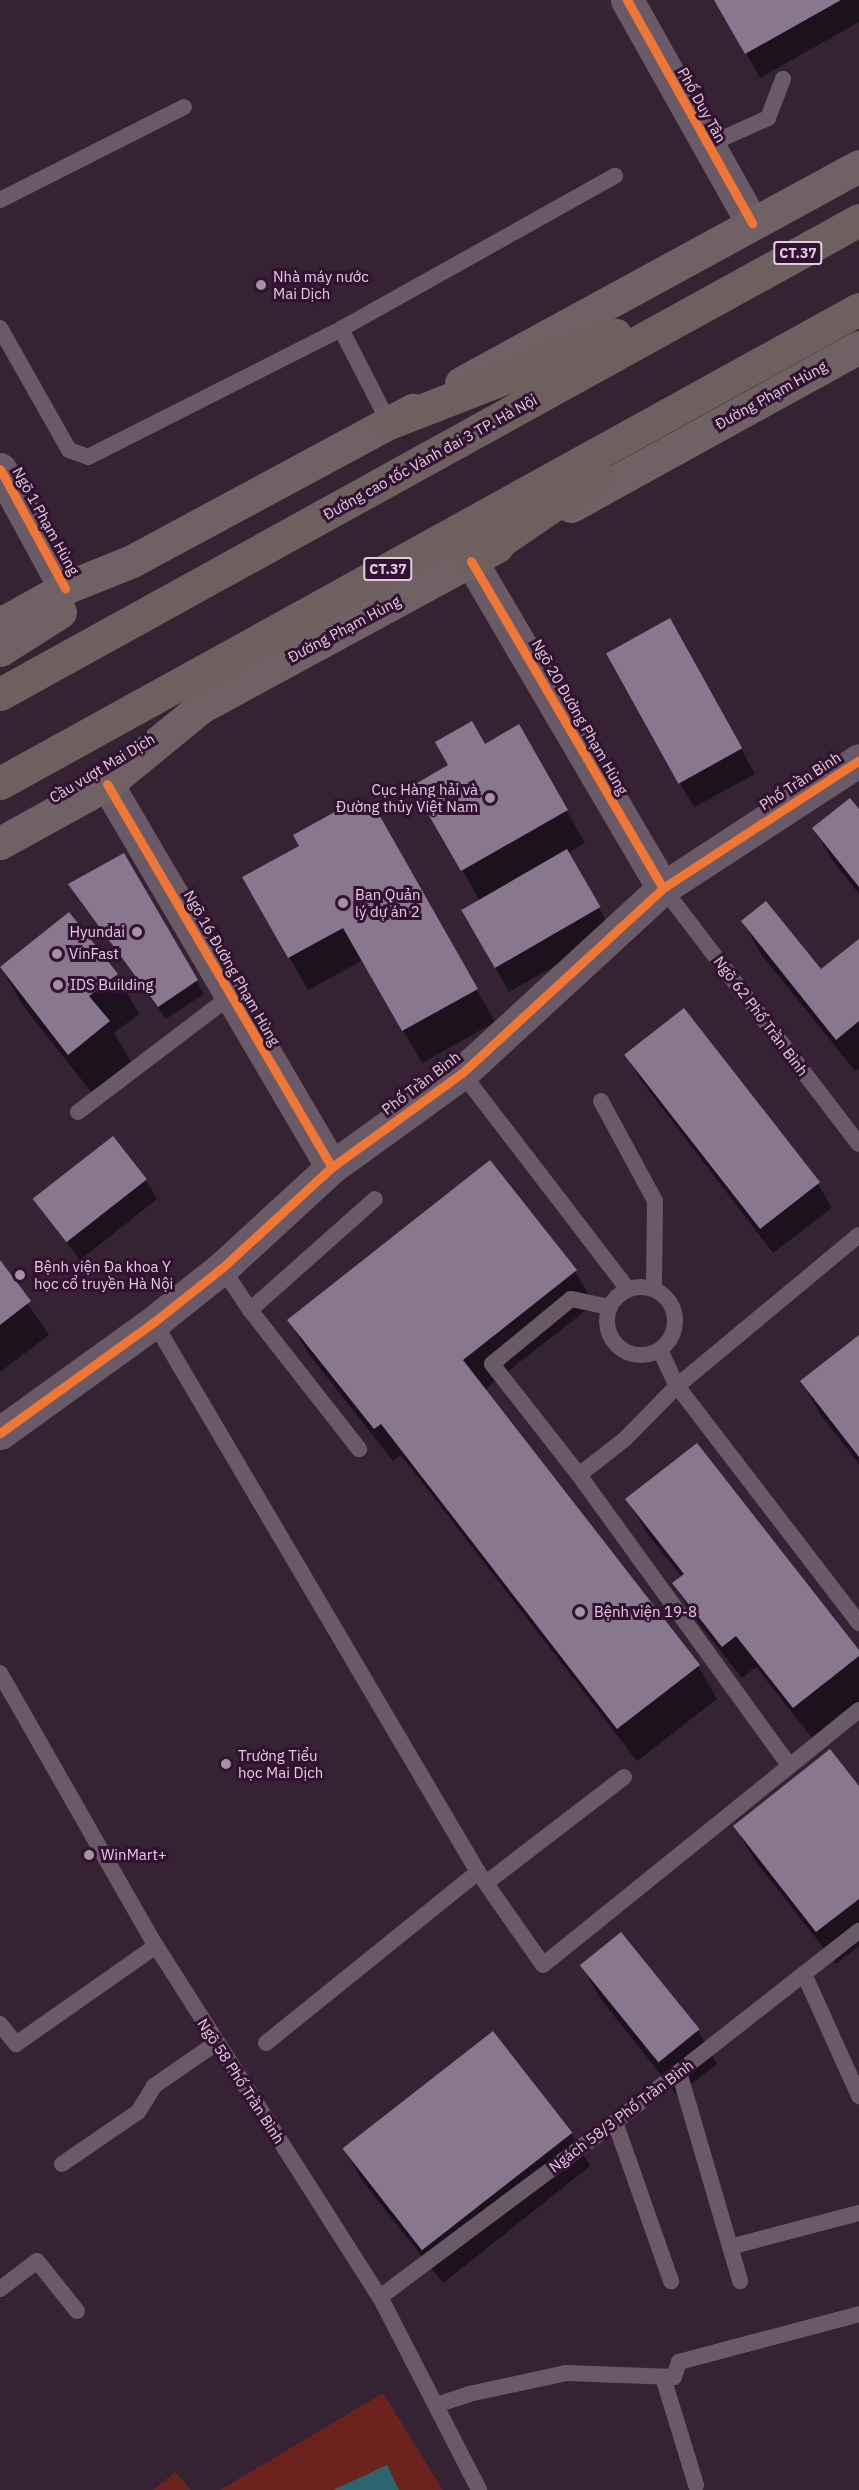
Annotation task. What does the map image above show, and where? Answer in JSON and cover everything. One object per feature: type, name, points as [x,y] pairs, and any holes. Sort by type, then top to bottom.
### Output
[{"type":"highway","name":"Đường cao tốc Vành đai 3 TP. Hà Nội","points":[[0,694],[859,220]]},
{"type":"highway","points":[[389,423],[737,287]]},
{"type":"highway","name":"CT.37","points":[[0,783],[859,309]]},
{"type":"highway","points":[[471,561],[775,355]]},
{"type":"main road","points":[[0,650],[132,561],[859,166]]},
{"type":"main road","name":"Đường Phạm Hùng","points":[[0,843],[107,784],[201,707],[859,347]]},
{"type":"main road","points":[[0,624],[65,588],[132,561]]},
{"type":"main road","name":"Cầu vượt Mai Dịch","points":[[0,826],[96,774],[201,707]]},
{"type":"street","name":"Phố Duy Tân","points":[[627,0],[752,223]]},
{"type":"street","name":"Ngõ 1 Phạm Hùng","points":[[0,469],[65,588]]},
{"type":"street","name":"Ngõ 20 Đường Phạm Hùng","points":[[471,561],[663,888]]},
{"type":"street","name":"Phố Trần Bình","points":[[0,1433],[154,1322],[222,1268],[332,1167],[462,1073],[663,888],[859,760]]},
{"type":"street","name":"Ngõ 16 Đường Phạm Hùng","points":[[107,784],[332,1167]]},
{"type":"lane","points":[[708,145],[768,118],[783,79]]},
{"type":"lane","points":[[0,200],[184,107]]},
{"type":"lane","points":[[0,328],[69,450],[87,457],[341,329],[615,176]]},
{"type":"lane","points":[[341,329],[389,423]]},
{"type":"lane","name":"Ngõ 62 Phố Trần Bình","points":[[663,888],[859,1144]]},
{"type":"lane","points":[[78,1112],[231,996]]},
{"type":"lane","points":[[462,1073],[628,1289]]},
{"type":"lane","points":[[601,1101],[655,1201],[654,1289]]},
{"type":"lane","points":[[250,1310],[375,1199]]},
{"type":"lane","points":[[579,1475],[625,1439],[677,1386],[859,1235]]},
{"type":"lane","points":[[222,1268],[250,1310],[359,1449]]},
{"type":"lane","points":[[628,1289],[654,1289],[670,1303],[674,1312],[673,1334],[660,1350],[639,1356],[619,1348],[607,1329],[609,1307],[628,1289]]},
{"type":"lane","points":[[609,1307],[571,1299],[492,1364],[579,1475],[789,1765]]},
{"type":"lane","points":[[154,1322],[482,1877],[543,1965],[859,1710]]},
{"type":"lane","points":[[660,1350],[677,1386],[859,1623]]},
{"type":"lane","name":"Ngõ 58 Phố Trần Bình","points":[[0,1672],[156,1946],[380,2297],[479,2490]]},
{"type":"lane","points":[[266,2043],[482,1877],[624,1777]]},
{"type":"lane","name":"Ngách 58/3 Phố Trần Bình","points":[[380,2297],[615,2122],[859,1931]]},
{"type":"lane","points":[[0,2024],[16,2044],[156,1946]]},
{"type":"lane","points":[[804,1974],[859,2096]]},
{"type":"lane","points":[[62,2164],[138,2112],[154,2086],[216,2043]]},
{"type":"lane","points":[[680,2072],[740,2281]]},
{"type":"lane","points":[[615,2122],[671,2281]]},
{"type":"lane","points":[[730,2247],[859,2213]]},
{"type":"lane","points":[[0,2289],[37,2261],[77,2311]]},
{"type":"lane","points":[[436,2405],[469,2394],[566,2373],[674,2377],[679,2362],[859,2314]]},
{"type":"lane","points":[[663,2377],[696,2485]]},
{"type":"shaded area","points":[[383,2393],[443,2490],[220,2490]]},
{"type":"shaded area","points":[[175,2472],[191,2490],[153,2490]]},
{"type":"water","points":[[387,2465],[399,2490],[333,2490]]},
{"type":"building","points":[[714,0],[841,0],[745,54]]},
{"type":"building","points":[[670,618],[742,748],[678,784],[606,653]]},
{"type":"building","name":"Cục Hàng hải và Đường thủy Việt Nam","points":[[472,721],[485,744],[519,724],[568,810],[461,871],[412,786],[448,765],[435,742]]},
{"type":"building","points":[[850,798],[859,809],[859,887],[812,828]]},
{"type":"building","name":"Ban Quản lý dự án 2","points":[[351,803],[357,814],[373,804],[478,989],[402,1031],[343,928],[288,958],[242,877],[299,846],[293,835]]},
{"type":"building","points":[[567,849],[600,907],[495,968],[461,910]]},
{"type":"building","name":"Hyundai","points":[[124,853],[198,980],[158,1007],[68,884]]},
{"type":"building","points":[[766,901],[821,969],[859,939],[859,1021],[836,1040],[741,921]]},
{"type":"building","name":"IDS Building","points":[[69,912],[118,974],[89,996],[110,1021],[68,1055],[0,967]]},
{"type":"building","points":[[684,1008],[820,1182],[760,1229],[624,1055]]},
{"type":"building","points":[[113,1136],[147,1179],[66,1242],[33,1199]]},
{"type":"building","points":[[490,1160],[577,1270],[463,1360],[700,1665],[617,1729],[381,1424],[374,1429],[287,1320]]},
{"type":"building","points":[[0,1260],[31,1301],[0,1325]]},
{"type":"building","points":[[859,1335],[859,1457],[800,1381]]},
{"type":"building","points":[[697,1443],[859,1650],[859,1656],[793,1708],[736,1636],[722,1647],[672,1583],[684,1574],[625,1499]]},
{"type":"building","points":[[830,1749],[859,1786],[859,1899],[816,1932],[733,1826]]},
{"type":"building","points":[[621,1932],[700,2029],[658,2062],[580,1965]]},
{"type":"building","points":[[493,2031],[572,2133],[422,2250],[342,2149]]},
{"type":"cycle path","points":[[627,0],[752,223]]},
{"type":"cycle path","points":[[0,469],[65,588]]},
{"type":"cycle path","points":[[471,561],[663,888]]},
{"type":"cycle path","points":[[0,1433],[154,1322],[222,1268],[332,1167],[462,1073],[663,888],[859,760]]},
{"type":"cycle path","points":[[107,784],[332,1167]]},
{"type":"place","name":"Nhà máy nước Mai Dịch","points":[[261,285]]},
{"type":"place","name":"Cục Hàng hải và Đường thủy Việt Nam","points":[[490,798]]},
{"type":"place","name":"Ban Quản lý dự án 2","points":[[343,903]]},
{"type":"place","name":"Hyundai","points":[[137,932]]},
{"type":"place","name":"VinFast","points":[[57,954]]},
{"type":"place","name":"IDS Building","points":[[58,985]]},
{"type":"place","name":"Bệnh viện Đa khoa Y học cổ truyền Hà Nội","points":[[20,1275]]},
{"type":"place","name":"Bệnh viện 19-8","points":[[580,1612]]},
{"type":"place","name":"Trường Tiểu học Mai Dịch","points":[[226,1764]]},
{"type":"place","name":"WinMart+","points":[[89,1855]]}]
